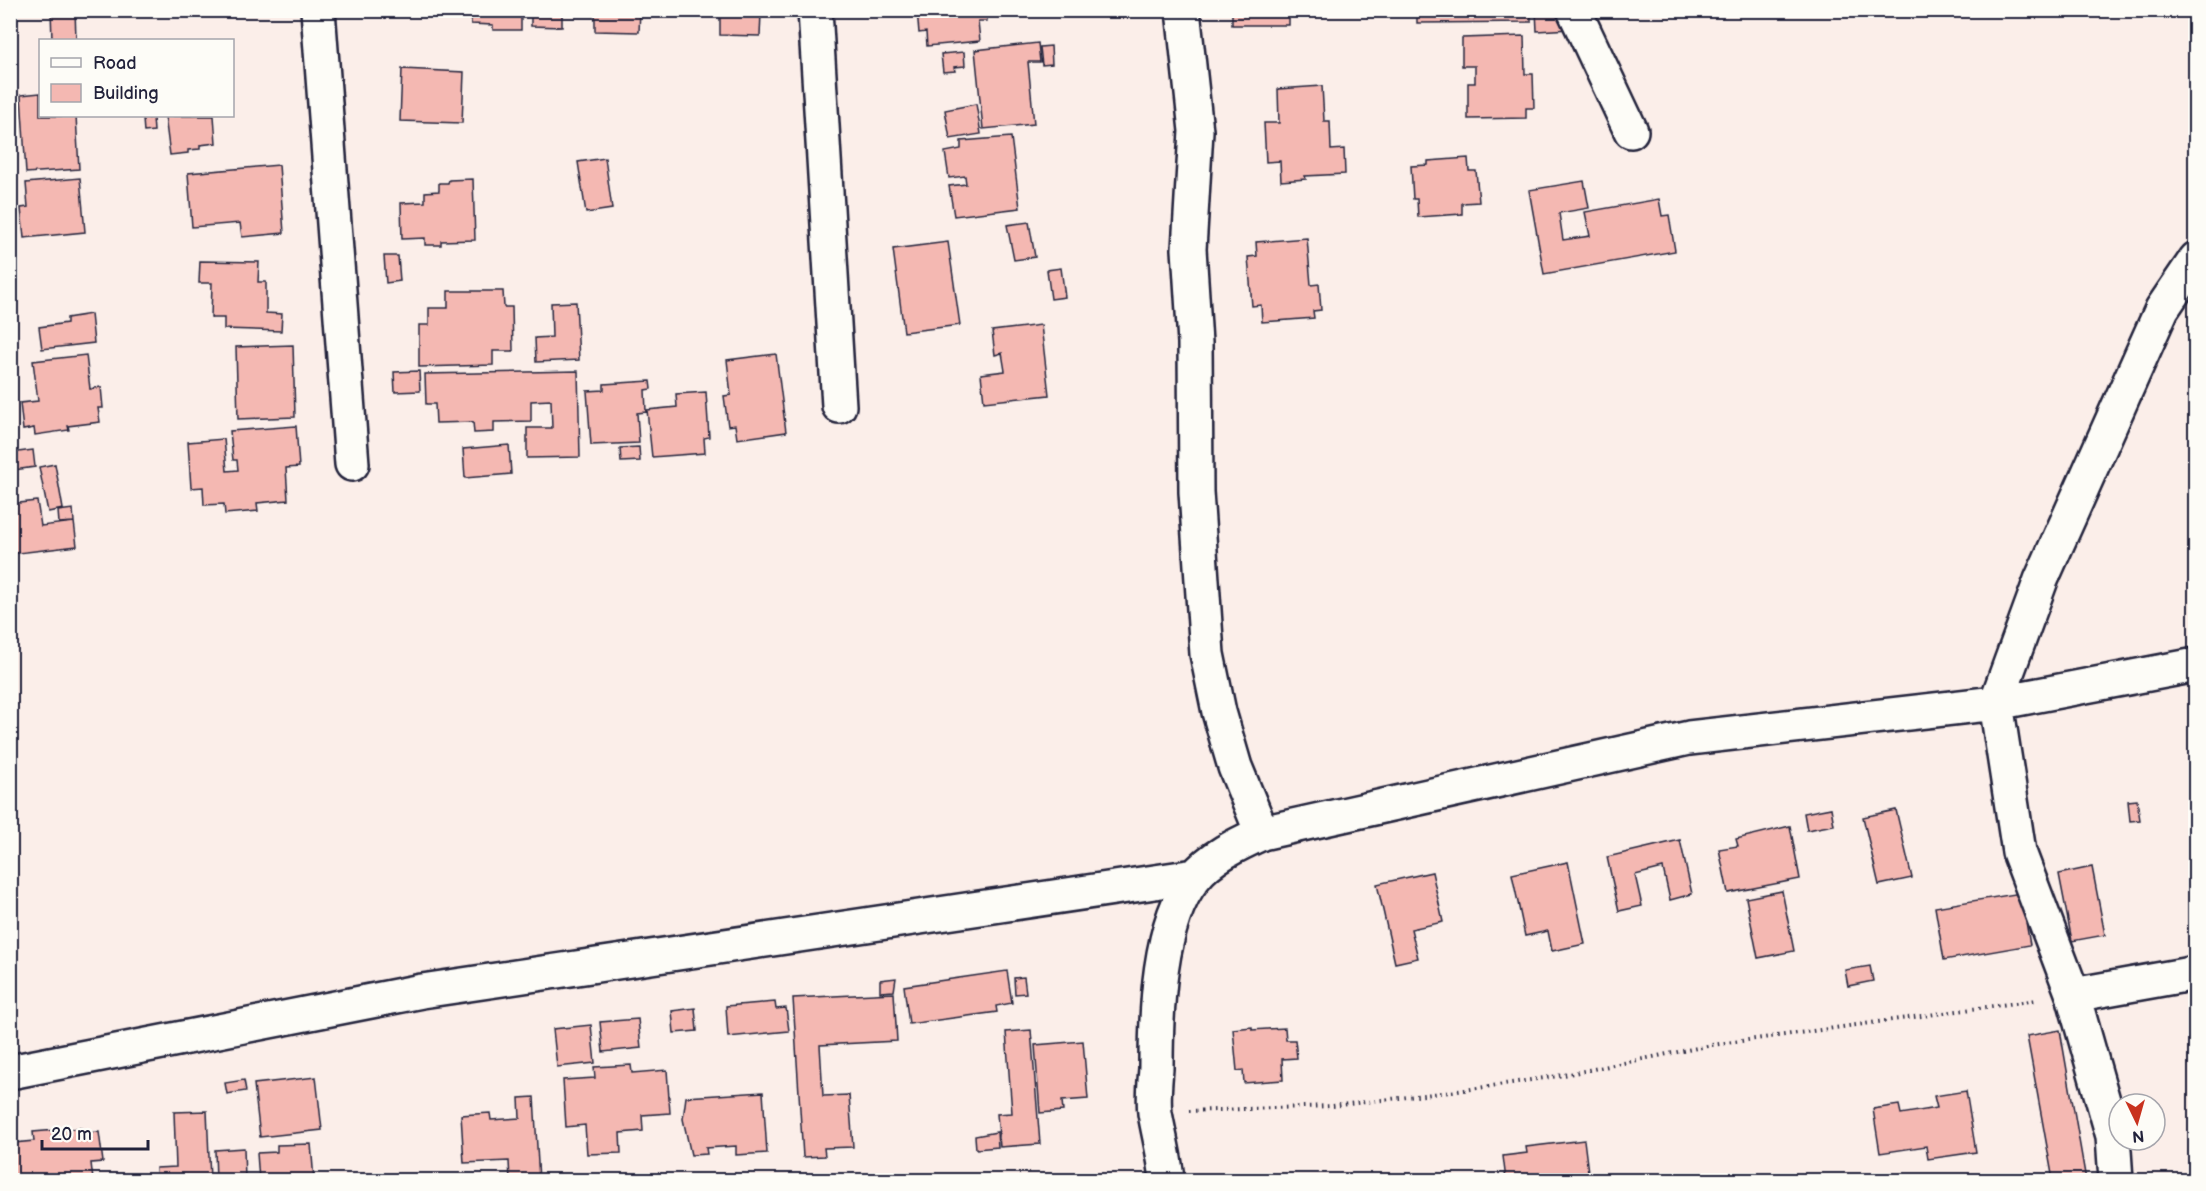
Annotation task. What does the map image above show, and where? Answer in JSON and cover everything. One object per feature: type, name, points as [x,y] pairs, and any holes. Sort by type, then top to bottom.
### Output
[{"type":"street","points":[[318,10],[352,464]]},
{"type":"street","points":[[815,10],[839,406]]},
{"type":"street","points":[[1184,10],[1196,131],[1190,249],[1195,342],[1196,492],[1207,654],[1219,712],[1235,766],[1262,833]]},
{"type":"street","points":[[1574,10],[1631,131]]},
{"type":"street","points":[[2116,1180],[2113,1136],[2073,995],[2019,852],[1996,703],[2041,580],[2162,309],[2196,259]]},
{"type":"street","points":[[1167,1180],[1165,1152],[1155,1112],[1156,1011],[1162,968],[1175,912],[1195,876],[1239,844],[1262,833],[1689,738],[1996,703],[2196,665]]},
{"type":"street","points":[[10,1072],[422,991],[1195,876]]},
{"type":"street","points":[[2073,995],[2196,973]]},
{"type":"path","points":[[1155,1112],[1332,1106],[1458,1091],[1564,1075],[1712,1045],[2073,995]]},
{"type":"building","points":[[51,10],[75,10],[76,39],[52,39]]},
{"type":"building","points":[[471,10],[521,10],[521,30],[493,30],[493,25],[471,24]]},
{"type":"building","points":[[531,10],[562,10],[562,27],[531,26]]},
{"type":"building","points":[[595,10],[640,10],[639,32],[595,31]]},
{"type":"building","points":[[710,10],[770,10],[770,14],[761,13],[760,36],[720,35],[720,14],[710,14]]},
{"type":"building","points":[[917,10],[986,10],[987,21],[978,21],[980,41],[927,46],[926,32],[919,33]]},
{"type":"building","points":[[1232,10],[1289,10],[1289,25],[1232,25]]},
{"type":"building","points":[[1417,10],[1531,10],[1531,22],[1417,23]]},
{"type":"building","points":[[1536,10],[1569,10],[1570,29],[1537,31]]},
{"type":"building","points":[[1524,36],[1525,74],[1533,74],[1534,108],[1526,108],[1526,118],[1468,119],[1468,83],[1475,83],[1475,66],[1462,66],[1462,38]]},
{"type":"building","points":[[1038,43],[1040,62],[1028,62],[1034,124],[983,129],[975,50]]},
{"type":"building","points":[[1051,46],[1052,64],[1042,65],[1040,47]]},
{"type":"building","points":[[964,52],[965,66],[954,67],[955,71],[943,72],[941,54]]},
{"type":"building","points":[[402,69],[464,72],[462,123],[400,121]]},
{"type":"building","points":[[1322,86],[1324,121],[1330,121],[1331,150],[1344,149],[1345,174],[1305,176],[1306,179],[1281,181],[1280,161],[1266,162],[1264,123],[1279,123],[1278,89]]},
{"type":"building","points":[[39,93],[39,117],[76,117],[79,169],[26,173],[21,95]]},
{"type":"building","points":[[976,104],[981,134],[950,139],[945,110]]},
{"type":"building","points":[[165,117],[214,117],[216,143],[200,145],[200,149],[188,150],[188,153],[170,155]]},
{"type":"building","points":[[153,118],[154,131],[144,132],[143,119]]},
{"type":"building","points":[[1011,137],[1020,208],[954,216],[949,186],[966,184],[965,176],[949,178],[945,152],[961,149],[961,141]]},
{"type":"building","points":[[605,158],[612,209],[586,213],[578,162]]},
{"type":"building","points":[[1468,158],[1469,171],[1476,171],[1479,202],[1462,203],[1462,214],[1418,217],[1417,199],[1413,199],[1411,166],[1428,165],[1428,161]]},
{"type":"building","points":[[279,165],[284,233],[242,237],[240,223],[192,227],[188,173]]},
{"type":"building","points":[[80,178],[85,232],[24,238],[21,208],[28,207],[26,183]]},
{"type":"building","points":[[473,179],[475,240],[441,241],[441,245],[425,245],[425,238],[402,239],[401,203],[425,202],[425,192],[439,191],[439,183],[448,183],[449,180]]},
{"type":"building","points":[[1584,181],[1589,208],[1559,213],[1563,240],[1590,236],[1585,212],[1659,199],[1662,216],[1669,215],[1675,251],[1544,274],[1529,190]]},
{"type":"building","points":[[1029,222],[1035,257],[1014,260],[1007,225]]},
{"type":"building","points":[[1307,238],[1311,285],[1319,284],[1321,310],[1313,311],[1314,318],[1262,322],[1261,305],[1252,306],[1248,257],[1257,256],[1256,242]]},
{"type":"building","points":[[948,242],[960,325],[904,332],[893,249]]},
{"type":"building","points":[[384,256],[398,256],[400,281],[386,283]]},
{"type":"building","points":[[200,261],[259,262],[258,282],[266,282],[266,313],[282,314],[281,331],[224,329],[224,318],[211,318],[212,283],[199,283]]},
{"type":"building","points":[[1061,268],[1065,297],[1051,299],[1047,270]]},
{"type":"building","points":[[448,291],[503,291],[504,307],[512,307],[513,351],[493,351],[493,365],[419,367],[419,325],[429,325],[429,308],[448,308]]},
{"type":"building","points":[[576,302],[579,360],[536,362],[535,338],[552,337],[551,303]]},
{"type":"building","points":[[91,314],[94,343],[42,349],[39,327],[67,323],[67,318]]},
{"type":"building","points":[[1041,325],[1049,395],[984,402],[981,374],[1005,371],[1002,353],[995,355],[992,331]]},
{"type":"building","points":[[293,345],[295,417],[238,419],[236,347]]},
{"type":"building","points":[[776,354],[786,432],[737,439],[735,425],[728,426],[724,396],[731,395],[727,360]]},
{"type":"building","points":[[86,355],[90,389],[101,387],[103,408],[98,408],[100,422],[68,426],[69,430],[35,435],[34,428],[23,430],[20,403],[38,401],[33,361]]},
{"type":"building","points":[[419,371],[420,391],[395,392],[394,372]]},
{"type":"building","points":[[578,371],[580,457],[527,458],[527,428],[552,428],[551,400],[531,401],[531,421],[494,422],[494,432],[474,433],[473,422],[436,423],[435,404],[426,404],[425,374]]},
{"type":"building","points":[[650,381],[651,389],[645,390],[646,412],[637,413],[639,443],[591,445],[587,391],[604,390],[604,384]]},
{"type":"building","points":[[706,392],[709,437],[704,438],[705,453],[652,457],[647,410],[677,407],[676,394]]},
{"type":"building","points":[[296,426],[299,467],[286,468],[288,500],[257,503],[258,511],[225,514],[224,504],[204,505],[203,487],[191,488],[188,442],[224,439],[227,471],[238,470],[237,460],[233,460],[230,431]]},
{"type":"building","points":[[509,445],[511,474],[465,478],[463,449]]},
{"type":"building","points":[[639,447],[640,461],[621,462],[620,448]]},
{"type":"building","points":[[33,450],[35,467],[14,470],[11,453]]},
{"type":"building","points":[[55,464],[63,509],[48,512],[39,467]]},
{"type":"building","points":[[37,501],[41,526],[74,522],[77,546],[10,554],[10,504]]},
{"type":"building","points":[[73,509],[74,522],[59,523],[58,511]]},
{"type":"building","points":[[2137,800],[2140,820],[2130,821],[2128,801]]},
{"type":"building","points":[[1831,808],[1834,825],[1807,830],[1804,813]]},
{"type":"building","points":[[1896,810],[1912,878],[1879,885],[1863,817]]},
{"type":"building","points":[[1790,826],[1800,879],[1728,893],[1719,849],[1738,846],[1736,839]]},
{"type":"building","points":[[1680,840],[1692,894],[1670,900],[1663,868],[1635,875],[1642,906],[1619,911],[1607,857]]},
{"type":"building","points":[[1568,862],[1585,944],[1552,951],[1548,931],[1525,936],[1512,874]]},
{"type":"building","points":[[2092,867],[2105,935],[2072,941],[2059,874]]},
{"type":"building","points":[[1432,872],[1443,922],[1411,929],[1418,958],[1395,963],[1377,884]]},
{"type":"building","points":[[1782,891],[1794,951],[1758,958],[1746,898]]},
{"type":"building","points":[[2021,893],[2030,945],[1944,960],[1935,907]]},
{"type":"building","points":[[1870,966],[1873,981],[1848,986],[1845,970]]},
{"type":"building","points":[[1007,971],[1012,1003],[996,1006],[997,1012],[909,1024],[904,986]]},
{"type":"building","points":[[1024,977],[1026,993],[1015,994],[1014,978]]},
{"type":"building","points":[[896,978],[894,991],[880,992],[880,980]]},
{"type":"building","points":[[894,993],[897,1041],[820,1045],[823,1096],[849,1095],[853,1147],[824,1148],[825,1156],[803,1157],[793,998]]},
{"type":"building","points":[[775,1002],[776,1009],[786,1008],[789,1031],[728,1037],[726,1006]]},
{"type":"building","points":[[695,1008],[697,1031],[674,1033],[672,1011]]},
{"type":"building","points":[[638,1019],[641,1048],[603,1052],[600,1022]]},
{"type":"building","points":[[591,1025],[595,1063],[557,1067],[553,1029]]},
{"type":"building","points":[[1252,1027],[1252,1030],[1285,1028],[1286,1040],[1295,1040],[1297,1058],[1282,1059],[1283,1080],[1244,1083],[1243,1070],[1237,1071],[1233,1029]]},
{"type":"building","points":[[1031,1030],[1040,1144],[1000,1147],[997,1114],[1012,1113],[1006,1032]]},
{"type":"building","points":[[2060,1030],[2086,1180],[2053,1180],[2027,1036]]},
{"type":"building","points":[[1083,1041],[1088,1099],[1062,1101],[1063,1111],[1040,1113],[1035,1045]]},
{"type":"building","points":[[631,1065],[632,1073],[667,1070],[670,1113],[642,1115],[643,1131],[620,1133],[621,1153],[587,1154],[585,1125],[566,1127],[563,1080],[595,1078],[594,1067]]},
{"type":"building","points":[[316,1077],[322,1130],[260,1137],[254,1084]]},
{"type":"building","points":[[244,1080],[246,1091],[227,1094],[225,1083]]},
{"type":"building","points":[[1966,1091],[1976,1152],[1928,1159],[1926,1146],[1880,1153],[1873,1109],[1899,1105],[1901,1114],[1937,1108],[1934,1096]]},
{"type":"building","points":[[763,1092],[767,1153],[736,1155],[736,1146],[706,1148],[707,1154],[691,1155],[683,1119],[686,1097]]},
{"type":"building","points":[[534,1097],[539,1180],[510,1180],[509,1161],[464,1163],[461,1115],[490,1113],[491,1120],[520,1118],[519,1098]]},
{"type":"building","points":[[207,1111],[210,1180],[157,1180],[156,1168],[176,1167],[174,1112]]},
{"type":"building","points":[[81,1128],[82,1133],[99,1132],[103,1162],[91,1163],[93,1180],[10,1180],[10,1150],[15,1150],[14,1143],[34,1141],[33,1132]]},
{"type":"building","points":[[997,1132],[998,1147],[976,1149],[975,1136]]},
{"type":"building","points":[[1584,1140],[1589,1180],[1506,1180],[1503,1156],[1527,1153],[1526,1147]]},
{"type":"building","points":[[311,1144],[314,1180],[259,1180],[257,1153],[277,1152],[277,1145]]},
{"type":"building","points":[[244,1148],[245,1180],[216,1180],[215,1150]]}]
